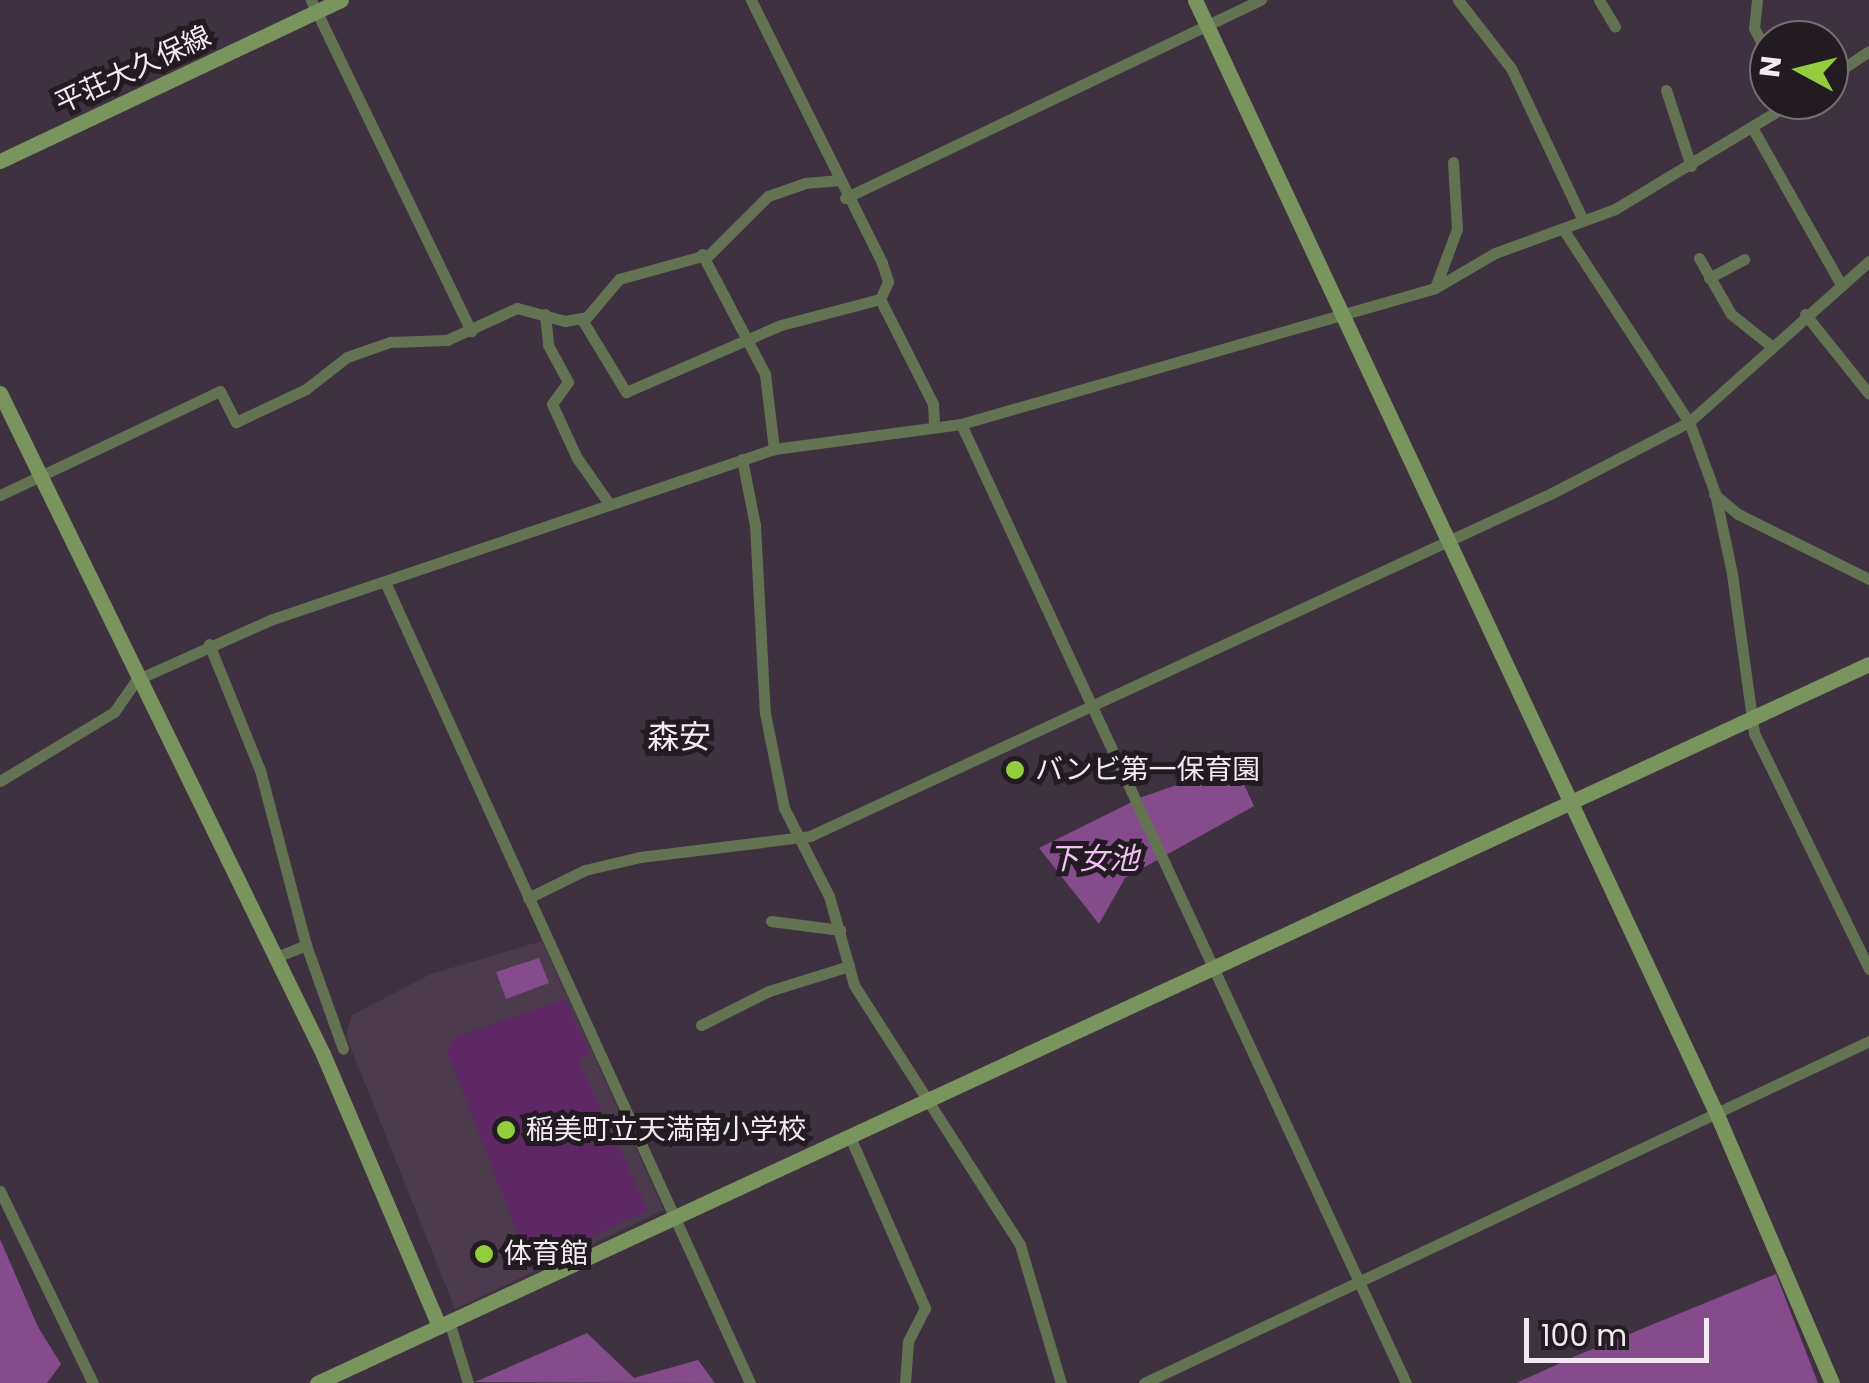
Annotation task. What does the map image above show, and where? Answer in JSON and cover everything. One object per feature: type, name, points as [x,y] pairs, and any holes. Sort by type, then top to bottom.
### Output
[{"type":"street","name":"平荘大久保線","points":[[0,161],[314,6],[341,0]]},
{"type":"street","points":[[581,318],[626,392],[744,340],[880,299],[888,282],[882,262],[846,198],[750,0]]},
{"type":"street","points":[[1195,0],[1718,1117],[1832,1383]]},
{"type":"street","points":[[846,198],[1261,0]]},
{"type":"street","points":[[1458,0],[1511,68],[1583,220]]},
{"type":"street","points":[[1599,0],[1615,27]]},
{"type":"street","points":[[314,6],[471,331]]},
{"type":"street","points":[[1666,90],[1691,166]]},
{"type":"street","points":[[0,782],[114,712],[136,680],[209,644],[774,448],[934,424],[961,424],[1435,288],[1494,253],[1565,232],[1691,166],[1766,120]]},
{"type":"street","points":[[1753,129],[1840,283]]},
{"type":"street","points":[[1435,288],[1457,229],[1454,162]]},
{"type":"street","points":[[581,318],[619,279],[702,254],[738,232],[768,196],[805,183],[837,180]]},
{"type":"street","points":[[1565,232],[1689,422],[1714,494],[1756,715],[1754,733],[1869,969]]},
{"type":"street","points":[[702,254],[765,374],[774,448]]},
{"type":"street","points":[[1699,258],[1730,314],[1770,345]]},
{"type":"street","points":[[1709,278],[1744,259]]},
{"type":"street","points":[[528,898],[585,870],[797,834],[810,836],[1446,539],[1689,422],[1770,345],[1869,261]]},
{"type":"street","points":[[880,299],[932,404],[934,424]]},
{"type":"street","points":[[0,495],[220,390],[236,422],[306,389],[366,349],[448,340],[517,308],[581,318]]},
{"type":"street","points":[[544,314],[548,345],[568,382],[552,404],[577,458],[610,505]]},
{"type":"street","points":[[1805,314],[1869,394]]},
{"type":"street","points":[[0,393],[388,1199],[468,1383]]},
{"type":"street","points":[[961,424],[1211,971],[1406,1383]]},
{"type":"street","points":[[742,459],[756,525],[765,713],[780,792],[840,930],[854,985],[925,1103],[1020,1245],[1057,1382]]},
{"type":"street","points":[[1714,494],[1738,514],[1869,579]]},
{"type":"street","points":[[385,582],[750,1383]]},
{"type":"street","points":[[209,644],[260,770],[306,945],[343,1049]]},
{"type":"street","points":[[317,1383],[1869,664]]},
{"type":"street","points":[[772,922],[840,930]]},
{"type":"street","points":[[274,958],[306,945]]},
{"type":"street","points":[[701,1025],[770,991],[850,966]]},
{"type":"street","points":[[1144,1383],[1718,1117],[1869,1041]]},
{"type":"street","points":[[850,1136],[925,1308],[908,1342],[906,1383]]},
{"type":"street","points":[[0,1191],[93,1383]]},
{"type":"shaded area","name":"稲美町立天満南小学校","points":[[542,941],[664,1210],[455,1309],[346,1036],[352,1015],[431,974]]},
{"type":"shaded area","points":[[565,999],[590,1052],[579,1062],[648,1210],[530,1265],[447,1051],[453,1038]]},
{"type":"water","name":"下女池","points":[[1235,765],[1254,806],[1125,878],[1099,924],[1039,848],[1142,797]]},
{"type":"water","points":[[539,958],[549,983],[506,999],[496,972]]},
{"type":"water","points":[[0,1239],[38,1327],[61,1364],[47,1383],[0,1383]]},
{"type":"water","points":[[1776,1274],[1818,1383],[1516,1383],[1578,1355]]},
{"type":"water","points":[[587,1333],[634,1378],[698,1360],[715,1383],[475,1382]]},
{"type":"place","name":"バンビ第一保育園","points":[[1015,770]]},
{"type":"place","name":"稲美町立天満南小学校","points":[[506,1130]]},
{"type":"place","name":"体育館","points":[[484,1254]]},
{"type":"district","name":"森安","points":[[679,737]]}]
